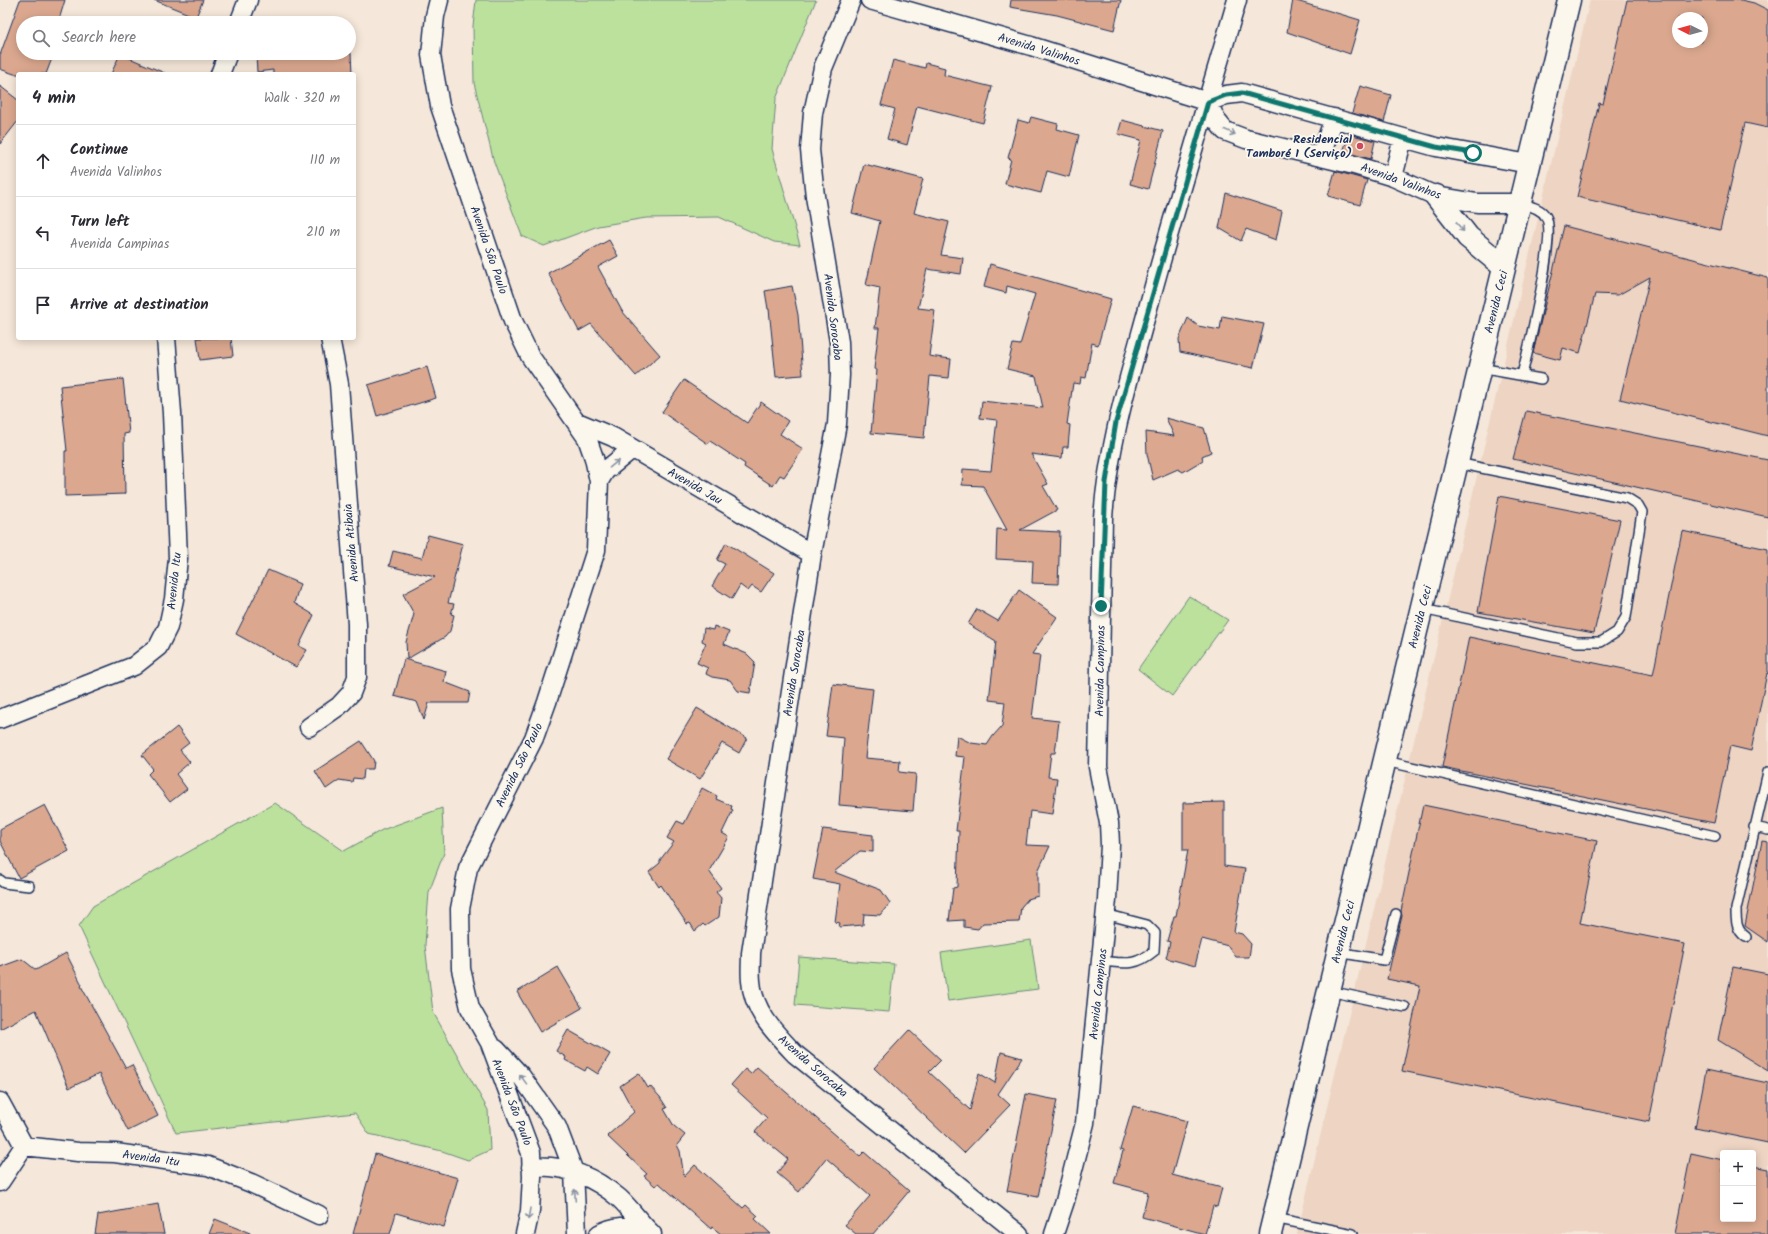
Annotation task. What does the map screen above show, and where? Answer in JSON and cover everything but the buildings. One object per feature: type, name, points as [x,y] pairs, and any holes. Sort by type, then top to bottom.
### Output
[{"type":"main road","name":"Avenida Ceci","points":[[1270,1227],[1329,991],[1569,0]]},
{"type":"main road","points":[[1436,196],[1468,237],[1504,267]]},
{"type":"street","points":[[242,16],[248,0]]},
{"type":"street","name":"Avenida São Paulo","points":[[439,0],[435,16],[431,55],[440,106],[513,321],[530,356],[587,438],[594,458],[599,481],[596,550],[547,702],[534,738],[468,868],[460,909],[461,969],[470,1008],[490,1043],[531,1153],[532,1167],[530,1211],[524,1234]]},
{"type":"street","name":"Avenida Sorocaba","points":[[851,0],[823,68],[813,113],[810,150],[815,196],[839,342],[840,375],[837,424],[812,554],[751,953],[751,982],[758,1009],[775,1033],[796,1054],[1019,1234]]},
{"type":"street","name":"Avenida Valinhos","points":[[870,0],[1031,46],[1208,102],[1216,120],[1225,131],[1246,138],[1321,156],[1393,177],[1436,196],[1476,202],[1520,202]]},
{"type":"street","name":"Avenida Campinas","points":[[1054,1234],[1065,1201],[1085,1123],[1101,961],[1110,844],[1109,823],[1098,767],[1103,518],[1106,482],[1116,422],[1237,0]]},
{"type":"street","points":[[221,72],[225,60]]},
{"type":"street","points":[[1208,102],[1226,95],[1242,93],[1436,147],[1529,164]]},
{"type":"street","points":[[1321,156],[1334,118]]},
{"type":"street","points":[[1393,177],[1403,138]]},
{"type":"street","name":"Avenida Itu","points":[[0,719],[134,666],[158,647],[168,627],[174,599],[178,558],[172,413],[166,340]]},
{"type":"street","name":"Avenida Atibaia","points":[[309,727],[339,706],[351,693],[357,678],[357,624],[339,384],[330,340]]},
{"type":"street","name":"Avenida Jau","points":[[577,422],[613,436],[632,449],[812,554]]},
{"type":"street","points":[[599,481],[605,471],[632,449]]},
{"type":"street","name":"Avenida São Paulo","points":[[490,1043],[521,1076],[557,1127],[574,1172],[577,1234]]},
{"type":"street","points":[[0,1102],[24,1146],[0,1182]]},
{"type":"street","name":"Avenida Itu","points":[[24,1146],[78,1152],[114,1153],[208,1166],[251,1183],[319,1215]]},
{"type":"street","points":[[532,1167],[558,1167],[591,1179],[609,1190],[649,1231]]},
{"type":"street","points":[[598,1234],[608,1228],[625,1226],[649,1231]]},
{"type":"lane","points":[[1520,202],[1542,212],[1547,218],[1549,234],[1544,273],[1522,376]]},
{"type":"lane","points":[[1480,368],[1541,379]]},
{"type":"lane","points":[[1422,609],[1577,642],[1601,642],[1616,632],[1626,617],[1642,512],[1638,505],[1627,498],[1457,464]]},
{"type":"lane","points":[[1384,761],[1715,836]]},
{"type":"lane","points":[[1746,937],[1741,933],[1736,925],[1736,909],[1768,772]]},
{"type":"lane","points":[[1754,827],[1768,830]]},
{"type":"lane","points":[[0,880],[4,883],[29,886]]},
{"type":"lane","points":[[1101,961],[1131,964],[1144,960],[1154,950],[1156,933],[1146,925],[1105,914]]},
{"type":"lane","points":[[1338,952],[1384,960],[1396,914]]},
{"type":"lane","points":[[1329,991],[1405,1007]]},
{"type":"lane","points":[[1270,1227],[1353,1234]]},
{"type":"shaded area","points":[[1590,0],[1768,0],[1768,1234],[1297,1234]]},
{"type":"green space","points":[[476,0],[816,0],[776,99],[772,149],[800,245],[774,242],[719,217],[646,218],[598,226],[544,246],[522,236],[494,162],[474,83],[473,26]]},
{"type":"green space","points":[[1189,596],[1228,620],[1172,696],[1138,669]]},
{"type":"green space","points":[[275,803],[344,851],[382,830],[442,808],[444,853],[429,892],[425,945],[433,1012],[488,1110],[490,1150],[468,1160],[442,1151],[369,1134],[355,1113],[176,1133],[79,926],[93,906]]},
{"type":"green space","points":[[1031,940],[1038,989],[948,1001],[941,953]]},
{"type":"green space","points":[[799,957],[894,964],[889,1012],[795,1005]]},
{"type":"place","name":"Residencial Tamboré 1 (Serviço)","points":[[1360,146]]},
{"type":"route","points":[[1101,606],[1103,518],[1106,482],[1116,422],[1163,252],[1208,102],[1226,95],[1242,93],[1436,147],[1473,153]]}]
